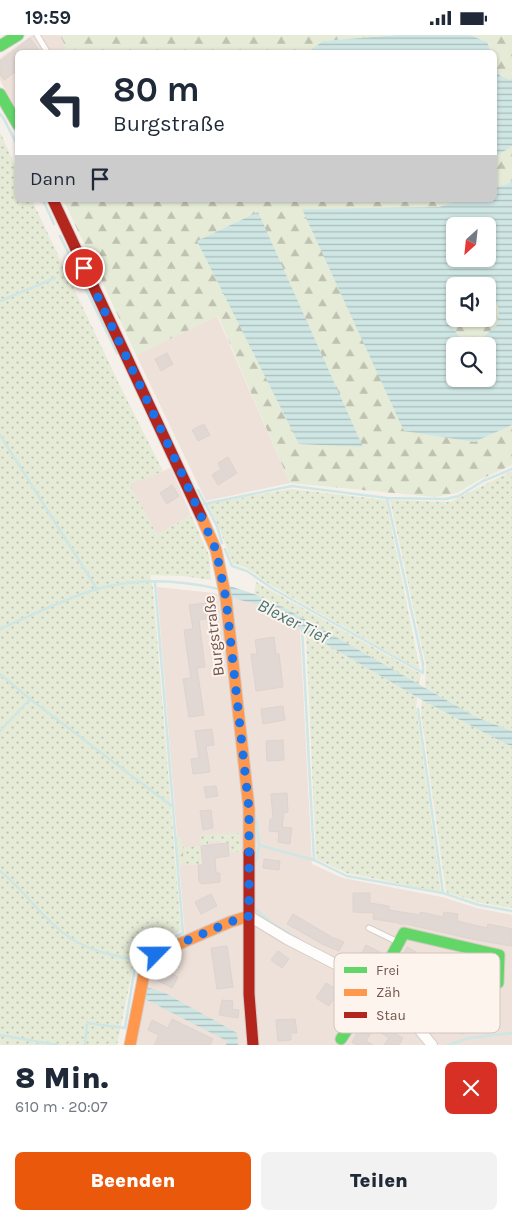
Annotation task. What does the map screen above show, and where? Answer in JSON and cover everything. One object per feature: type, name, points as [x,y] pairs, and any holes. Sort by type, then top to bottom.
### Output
[{"type":"street","points":[[0,46],[18,35]]},
{"type":"street","points":[[0,94],[15,120]]},
{"type":"street","name":"Burgstraße","points":[[54,202],[216,550],[226,599],[249,809],[249,994],[254,1045]]},
{"type":"street","points":[[130,1045],[146,964],[156,954],[230,922],[249,916],[287,939],[334,963]]},
{"type":"street","points":[[393,953],[404,933],[484,953]]},
{"type":"street","points":[[341,1039],[345,1033]]},
{"type":"street","points":[[422,1033],[432,1045]]},
{"type":"lane","points":[[37,35],[46,50]]},
{"type":"lane","points":[[369,928],[399,942]]},
{"type":"shaded area","points":[[32,35],[60,35],[67,50],[15,50],[15,107],[0,80],[0,58]]},
{"type":"shaded area","points":[[217,316],[290,483],[206,501],[136,355]]},
{"type":"shaded area","points":[[171,468],[191,515],[157,535],[129,484]]},
{"type":"shaded area","points":[[157,587],[214,593],[259,605],[300,628],[312,864],[343,878],[442,897],[477,908],[512,915],[512,1045],[135,1045],[149,972],[186,948]]},
{"type":"green space","points":[[60,35],[397,35],[323,41],[312,50],[67,50]]},
{"type":"green space","points":[[470,35],[512,35],[512,80],[500,76],[497,69],[497,50],[490,50],[487,42]]},
{"type":"green space","points":[[0,132],[15,166],[15,202],[33,202],[120,386],[163,471],[130,484],[157,535],[191,515],[209,555],[211,580],[183,576],[150,575],[153,589],[181,930],[136,953],[117,1045],[0,1045]]},
{"type":"green space","points":[[512,146],[512,182],[497,187],[497,156]]},
{"type":"green space","points":[[64,202],[454,202],[439,207],[302,209],[474,442],[512,425],[512,465],[479,480],[457,493],[435,497],[290,483],[218,316],[136,355]]},
{"type":"green space","points":[[496,303],[499,314],[496,326]]},
{"type":"green space","points":[[452,327],[495,327],[483,337],[460,337]]},
{"type":"green space","points":[[512,471],[512,731],[476,717],[425,688],[426,666],[390,500],[450,502]]},
{"type":"green space","points":[[291,489],[386,500],[420,670],[272,586],[245,567],[233,564],[218,525],[207,504]]},
{"type":"green space","points":[[256,582],[421,674],[419,685],[287,609],[254,594]]},
{"type":"green space","points":[[306,632],[417,697],[416,707],[441,892],[347,873],[316,859]]},
{"type":"green space","points":[[422,700],[512,746],[512,908],[481,903],[446,892],[421,713]]},
{"type":"green space","points":[[240,833],[241,852],[229,852],[228,843],[221,843],[221,841],[208,842],[208,845],[201,845],[200,835]]},
{"type":"green space","points":[[175,837],[181,837],[184,865],[178,865]]},
{"type":"green space","points":[[182,837],[184,847],[200,846],[202,864],[185,865]]},
{"type":"water","points":[[397,35],[470,35],[487,42],[490,50],[311,50],[323,41]]},
{"type":"water","points":[[497,69],[500,76],[512,80],[512,146],[497,156]]},
{"type":"water","points":[[512,182],[512,425],[474,442],[404,431],[302,209],[439,207],[454,202],[497,202],[497,187]],"holes":[[[446,277],[496,277],[496,303],[498,307],[497,325],[483,337],[496,337],[496,387],[446,387],[446,337],[460,337],[452,327],[446,327]]]},
{"type":"water","points":[[258,212],[363,447],[299,444],[197,241]]},
{"type":"water","points":[[230,586],[254,594],[287,609],[476,717],[512,731],[512,746],[422,700],[259,605],[229,597]]},
{"type":"water","points":[[143,986],[165,993],[237,1033],[238,1045],[226,1045],[227,1041],[141,997]]},
{"type":"building","points":[[30,38],[39,50],[15,50],[15,72],[4,80],[0,75],[0,61]]},
{"type":"building","points":[[167,353],[173,364],[161,371],[155,359]]},
{"type":"building","points":[[204,424],[210,435],[198,441],[192,430]]},
{"type":"building","points":[[228,457],[237,473],[218,485],[212,475],[221,469],[218,463]]},
{"type":"building","points":[[172,485],[179,496],[167,504],[160,493]]},
{"type":"building","points":[[207,603],[209,618],[199,620],[205,667],[197,668],[204,715],[189,717],[183,679],[191,678],[184,630],[193,629],[189,605]]},
{"type":"building","points":[[274,637],[276,654],[279,654],[283,687],[256,691],[251,654],[257,654],[255,640]]},
{"type":"building","points":[[283,706],[285,720],[263,724],[261,709]]},
{"type":"building","points":[[212,729],[214,745],[206,746],[210,772],[193,774],[191,759],[199,758],[195,731]]},
{"type":"building","points":[[283,740],[284,760],[267,761],[266,741]]},
{"type":"building","points":[[216,786],[218,796],[206,798],[204,787]]},
{"type":"building","points":[[287,793],[288,812],[284,813],[282,827],[292,828],[290,844],[278,842],[279,832],[269,831],[270,819],[273,819],[271,794]]},
{"type":"building","points":[[211,810],[213,828],[203,830],[200,811]]},
{"type":"building","points":[[228,843],[229,856],[215,858],[216,873],[220,873],[220,882],[201,884],[199,882],[198,865],[203,865],[201,846]]},
{"type":"building","points":[[264,859],[280,861],[279,870],[263,868]]},
{"type":"building","points":[[353,893],[370,893],[370,903],[389,906],[389,910],[420,915],[420,912],[443,917],[444,912],[458,914],[457,921],[487,928],[488,924],[512,929],[512,946],[373,919],[374,913],[353,912]]},
{"type":"building","points":[[211,894],[217,906],[201,914],[195,902]]},
{"type":"building","points":[[293,914],[335,939],[344,942],[339,951],[322,944],[287,924]]},
{"type":"building","points":[[366,945],[380,952],[380,953],[362,953]]},
{"type":"building","points":[[227,946],[233,987],[217,989],[211,948]]},
{"type":"building","points":[[407,947],[416,952],[416,953],[404,953]]},
{"type":"building","points":[[278,951],[289,959],[282,968],[271,960]]},
{"type":"building","points":[[163,969],[178,977],[172,988],[157,980]]},
{"type":"building","points":[[326,983],[334,988],[334,998],[329,1006],[316,998]]},
{"type":"building","points":[[222,1000],[233,1001],[232,1009],[239,1010],[238,1018],[219,1015]]},
{"type":"building","points":[[172,1019],[213,1039],[210,1045],[154,1045],[159,1035],[148,1030],[152,1020],[168,1028]]},
{"type":"building","points":[[295,1019],[297,1033],[291,1033],[291,1040],[278,1041],[276,1020]]},
{"type":"building","points":[[357,1033],[371,1033],[366,1041],[373,1045],[356,1045],[352,1042]]},
{"type":"building","points":[[382,1033],[394,1033],[403,1038],[399,1045],[384,1045],[389,1038]]},
{"type":"waterway","points":[[0,114],[15,141]]},
{"type":"waterway","points":[[44,202],[54,224]]},
{"type":"waterway","points":[[60,236],[117,353]]},
{"type":"waterway","points":[[0,301],[55,278]]},
{"type":"waterway","points":[[0,435],[97,589]]},
{"type":"waterway","points":[[204,504],[292,486],[387,498],[446,499],[459,496],[483,481],[512,469]]},
{"type":"waterway","points":[[198,490],[217,526],[222,543]]},
{"type":"waterway","points":[[225,549],[232,566],[247,571],[273,589],[423,673],[423,664],[387,498]]},
{"type":"waterway","name":"Blexer Tief","points":[[0,629],[72,597],[112,585],[158,581],[219,589]]},
{"type":"waterway","points":[[136,960],[155,946],[183,933],[155,582]]},
{"type":"waterway","points":[[302,627],[314,860]]},
{"type":"waterway","points":[[0,674],[30,699],[173,807]]},
{"type":"waterway","points":[[0,731],[30,699]]},
{"type":"waterway","points":[[418,709],[443,893]]},
{"type":"waterway","points":[[256,819],[259,845],[256,861]]},
{"type":"waterway","points":[[259,845],[314,860],[347,876],[443,893],[479,905],[512,911]]},
{"type":"waterway","points":[[0,871],[19,888],[46,918],[66,935],[91,948],[136,960],[125,1028],[87,1023],[85,1045]]},
{"type":"waterway","points":[[255,909],[270,922],[297,938]]},
{"type":"waterway","points":[[448,1045],[469,1038],[512,1033]]},
{"type":"waterway","points":[[0,1035],[57,1045]]},
{"type":"traffic: fast","points":[[0,46],[18,35]]},
{"type":"traffic: fast","points":[[0,94],[15,120]]},
{"type":"traffic: fast","points":[[393,953],[404,933],[490,953]]},
{"type":"traffic: fast","points":[[341,1039],[345,1033]]},
{"type":"traffic: slow","points":[[201,516],[216,550],[226,599],[249,809],[249,853]]},
{"type":"traffic: slow","points":[[130,1045],[146,964],[156,954],[230,922],[249,916]]},
{"type":"traffic: jam","points":[[54,202],[201,516]]},
{"type":"traffic: jam","points":[[249,853],[249,994],[253,1045]]},
{"type":"route","points":[[84,268],[184,478],[216,550],[226,599],[249,809],[249,916],[230,922],[156,954]]}]
